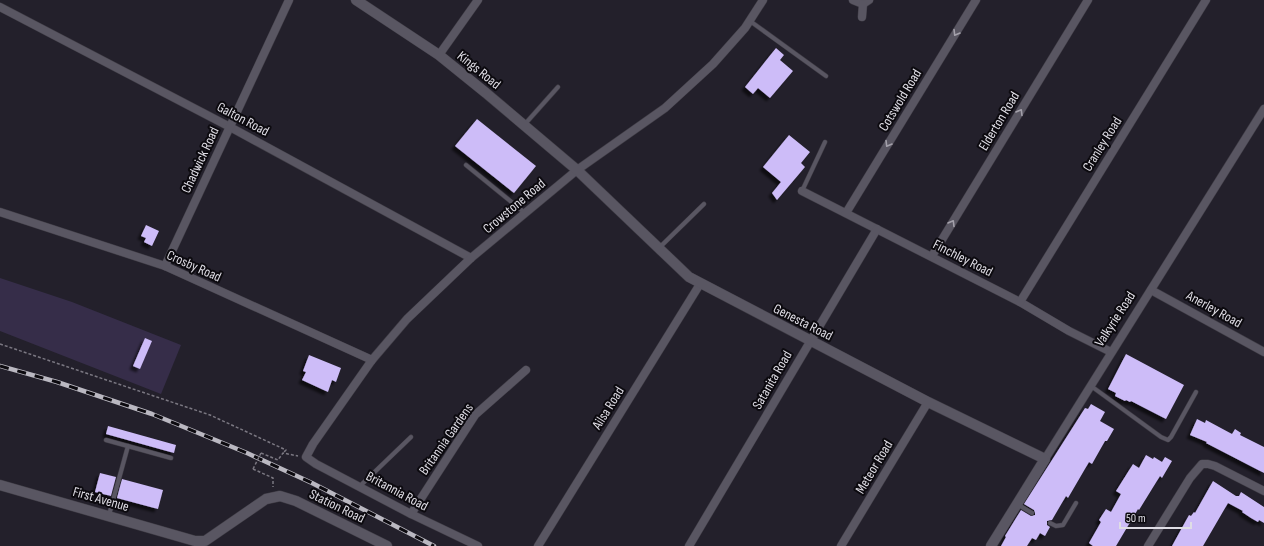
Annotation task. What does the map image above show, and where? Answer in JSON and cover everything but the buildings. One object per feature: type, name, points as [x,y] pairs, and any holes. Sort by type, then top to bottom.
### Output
[{"type":"street","name":"Chadwick Road","points":[[165,266],[289,0]]},
{"type":"street","name":"Kings Road","points":[[356,0],[439,55],[577,170]]},
{"type":"street","points":[[439,55],[478,0]]},
{"type":"street","name":"Crowstone Road","points":[[306,457],[313,444],[372,360],[407,319],[471,258],[577,170],[665,108],[713,64],[744,28],[763,0]]},
{"type":"street","points":[[853,0],[866,2],[862,17]]},
{"type":"street","name":"Cotswold Road","points":[[846,213],[976,0]]},
{"type":"street","name":"Elderton Road","points":[[932,256],[1088,0]]},
{"type":"street","name":"Cranley Road","points":[[1020,302],[1206,0]]},
{"type":"street","name":"Galton Road","points":[[0,7],[230,127],[471,258]]},
{"type":"street","name":"Valkyrie Road","points":[[991,546],[1090,385],[1264,109]]},
{"type":"street","name":"Genesta Road","points":[[577,170],[689,277],[700,284],[928,402],[1045,459]]},
{"type":"street","name":"Finchley Road","points":[[802,191],[932,256],[1020,302],[1069,331],[1111,352]]},
{"type":"street","name":"Crosby Road","points":[[0,212],[165,266],[372,360]]},
{"type":"street","name":"Satanita Road","points":[[689,546],[877,228]]},
{"type":"street","name":"Ailsa Road","points":[[538,546],[700,284]]},
{"type":"street","name":"Anerley Road","points":[[1151,290],[1264,351]]},
{"type":"street","name":"Britannia Gardens","points":[[412,514],[475,415],[526,370]]},
{"type":"street","name":"Meteor Road","points":[[841,546],[928,402]]},
{"type":"street","name":"Britannia Road","points":[[306,457],[316,464],[412,514],[478,546]]},
{"type":"street","points":[[1148,546],[1190,478],[1202,464],[1215,466],[1264,491]]},
{"type":"street","name":"First Avenue","points":[[0,485],[109,516],[194,544]]},
{"type":"street","name":"Station Road","points":[[194,544],[205,541],[266,499],[280,496],[296,501],[387,546]]},
{"type":"lane","points":[[749,21],[826,76]]},
{"type":"lane","points":[[524,125],[558,87]]},
{"type":"lane","points":[[802,191],[825,142]]},
{"type":"lane","points":[[466,165],[525,213]]},
{"type":"lane","points":[[659,248],[704,204]]},
{"type":"lane","points":[[1090,385],[1161,437],[1168,440],[1196,392]]},
{"type":"lane","points":[[360,486],[412,437]]},
{"type":"lane","points":[[106,440],[171,458]]},
{"type":"lane","points":[[109,516],[128,446]]},
{"type":"lane","points":[[1050,523],[1056,526],[1061,526],[1076,503]]},
{"type":"lane","points":[[1017,504],[1032,513]]},
{"type":"path","points":[[0,344],[210,415],[286,450],[278,460],[260,453],[253,469],[273,478]]},
{"type":"path","points":[[283,453],[306,457]]},
{"type":"shaded area","points":[[0,278],[72,302],[181,345],[161,394],[0,331]]},
{"type":"railway","points":[[0,366],[57,382],[152,414],[247,453],[312,483],[434,546]]}]
